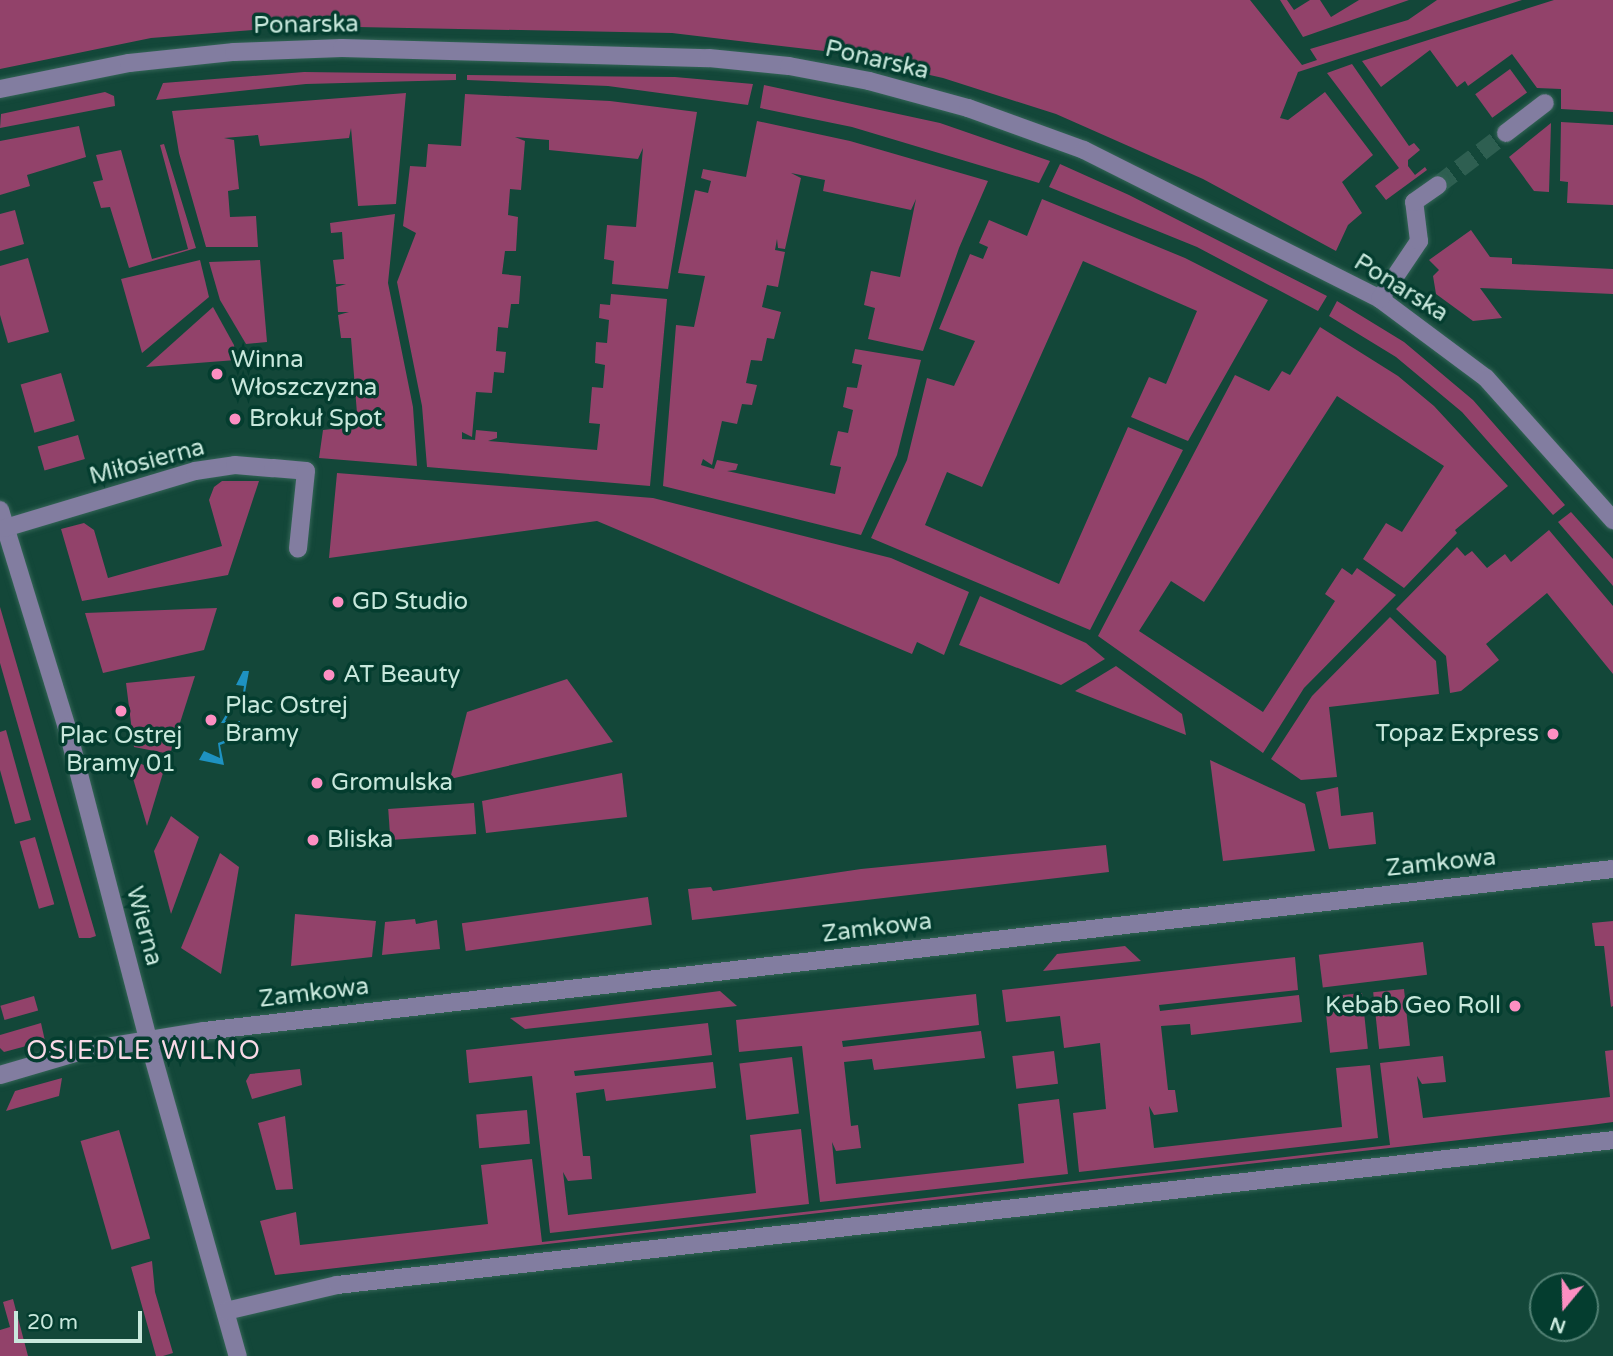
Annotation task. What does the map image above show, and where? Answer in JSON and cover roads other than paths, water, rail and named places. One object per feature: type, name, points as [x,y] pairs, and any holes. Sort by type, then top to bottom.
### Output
[{"type":"street","name":"Ponarska","points":[[0,89],[129,63],[234,52],[342,48],[589,52],[789,65],[869,81],[1030,128],[1158,184],[1380,299],[1486,378],[1613,520]]},
{"type":"street","points":[[1506,133],[1545,103]]},
{"type":"street","points":[[1380,299],[1419,241],[1414,202],[1437,185]]},
{"type":"street","name":"Miłosierna","points":[[5,528],[195,471],[235,465],[306,471],[298,550]]},
{"type":"street","name":"Wierna","points":[[0,510],[67,727],[148,1039],[238,1356]]},
{"type":"street","name":"Zamkowa","points":[[0,1074],[82,1051],[148,1039],[1613,869]]},
{"type":"street","points":[[226,1311],[337,1285],[1613,1140]]},
{"type":"water","points":[[243,671],[249,671],[242,709],[234,705],[225,721],[240,721],[233,740],[220,745],[224,765],[199,760],[204,751],[220,758],[218,743],[229,739],[229,723],[221,723],[234,701],[241,706],[244,686],[236,685]]},
{"type":"tunnel","points":[[1438,185],[1506,133]]},
{"type":"place","name":"Winna Włoszczyzna","points":[[217,374]]},
{"type":"place","name":"Brokuł Spot","points":[[235,419]]},
{"type":"place","name":"GD Studio","points":[[338,602]]},
{"type":"place","name":"AT Beauty","points":[[329,675]]},
{"type":"place","name":"Plac Ostrej Bramy 01","points":[[121,711]]},
{"type":"place","name":"Plac Ostrej Bramy","points":[[211,720]]},
{"type":"place","name":"Topaz Express","points":[[1553,734]]},
{"type":"place","name":"Gromulska","points":[[317,783]]},
{"type":"place","name":"Bliska","points":[[313,840]]},
{"type":"place","name":"Kebab Geo Roll","points":[[1515,1006]]},
{"type":"district","name":"OSIEDLE WILNO","points":[[144,1051]]}]
